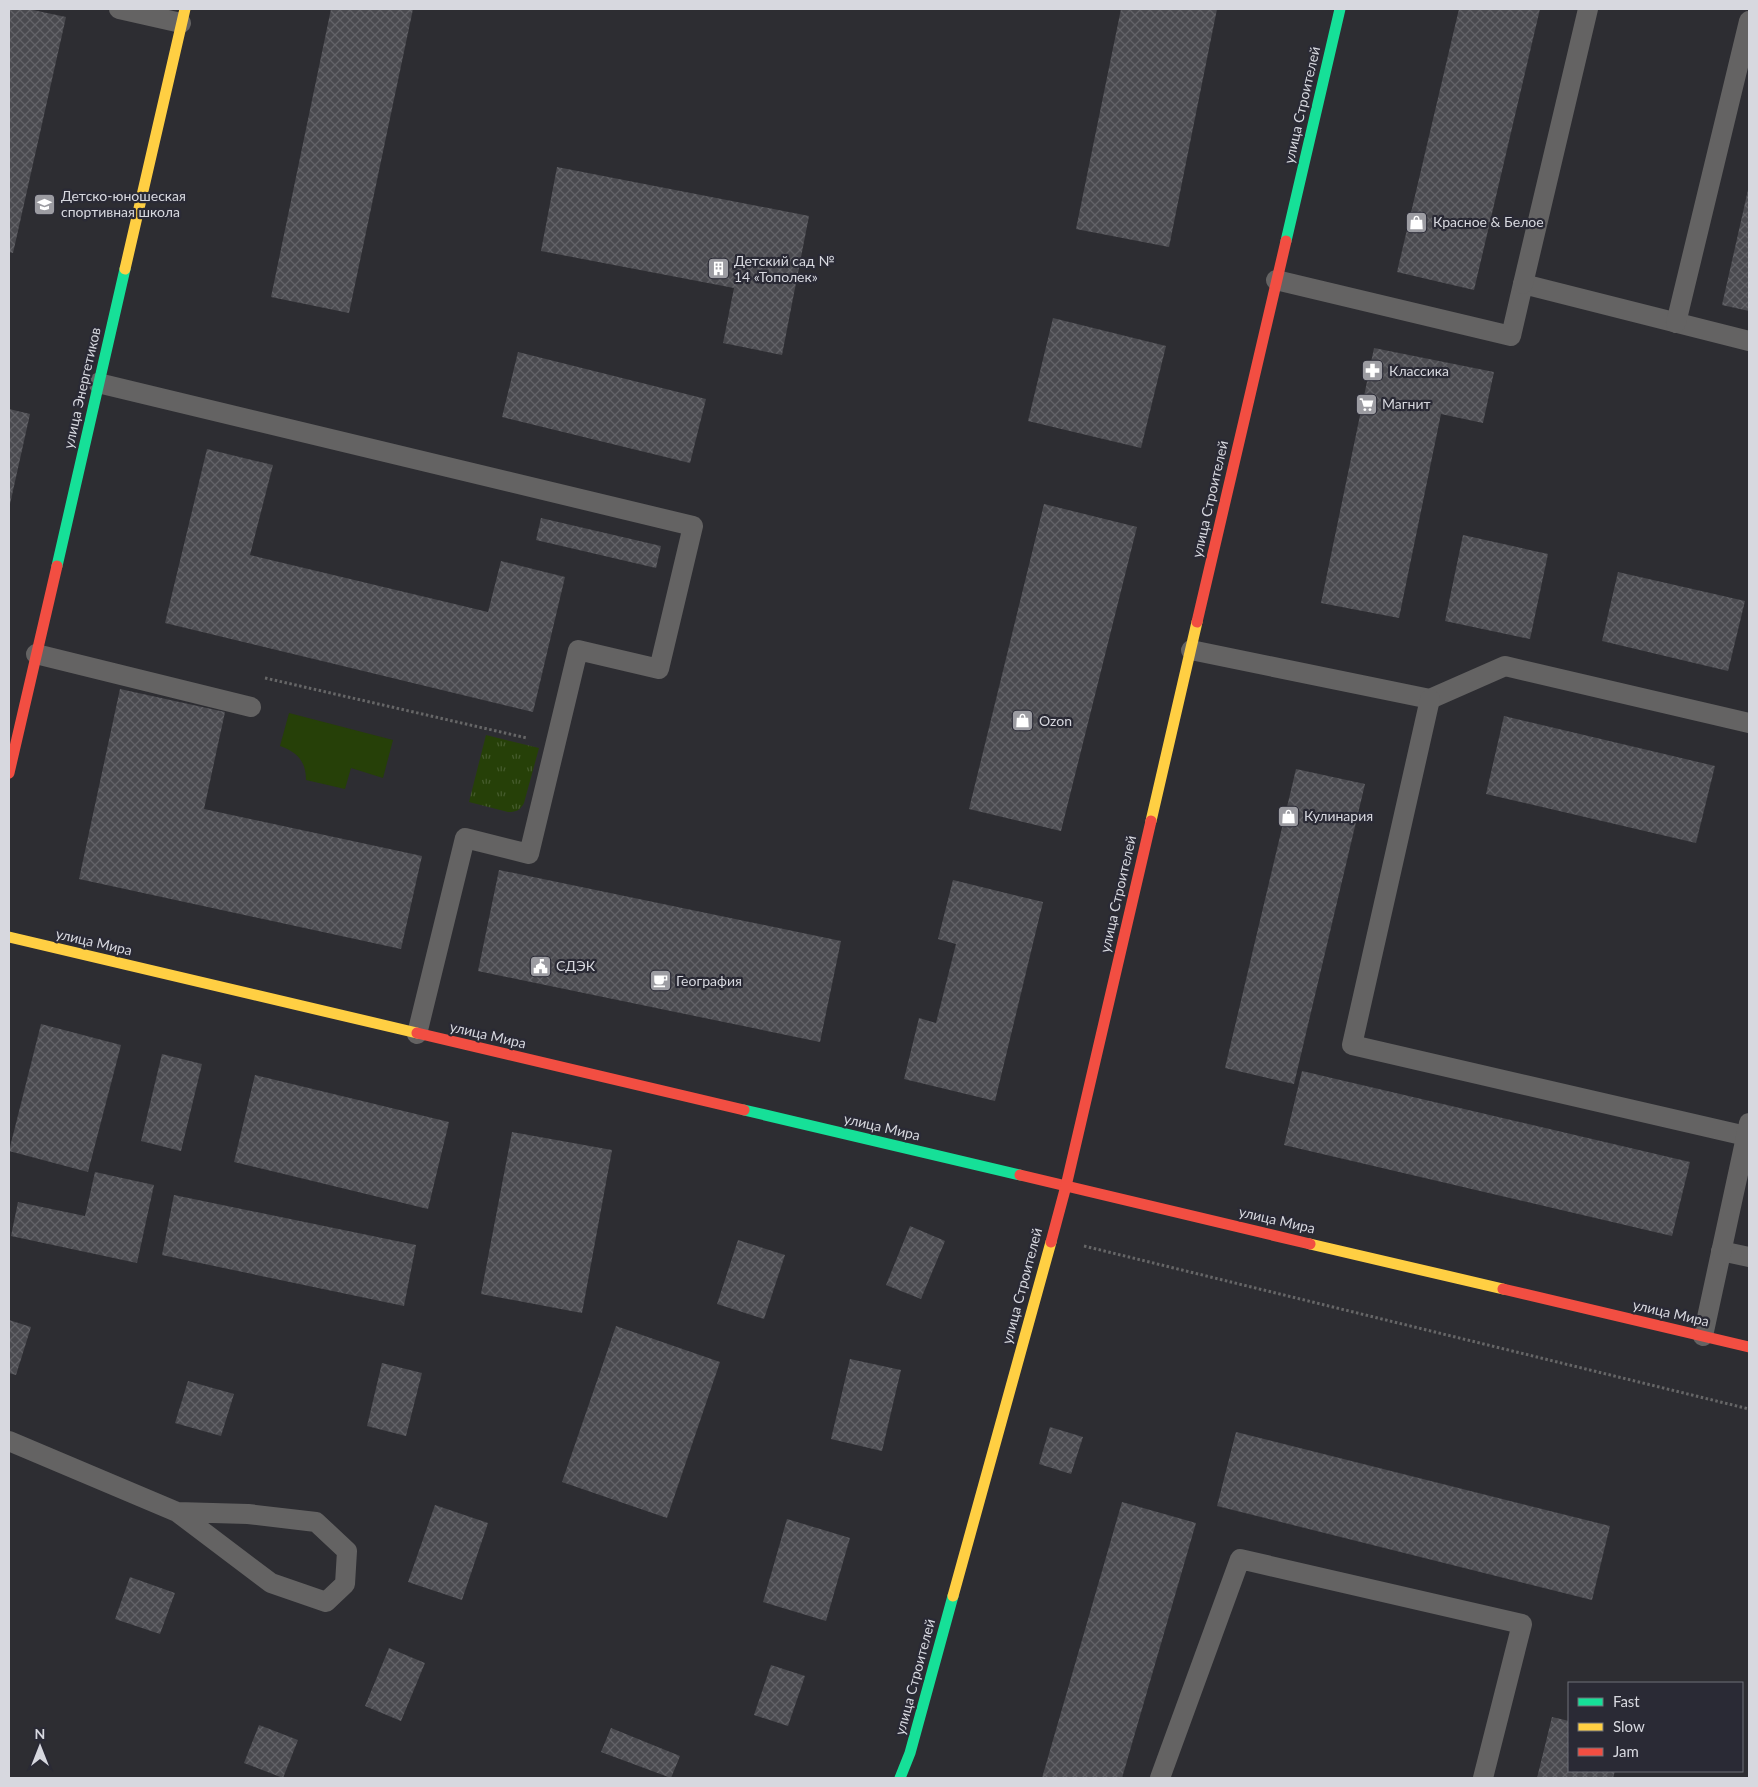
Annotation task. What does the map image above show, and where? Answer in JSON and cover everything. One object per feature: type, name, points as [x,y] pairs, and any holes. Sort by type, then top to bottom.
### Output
[{"type":"street","name":"улица Строителей","points":[[901,1778],[910,1753],[1066,1186],[1340,9]]},
{"type":"street","name":"улица Энергетиков","points":[[9,773],[183,16]]},
{"type":"street","name":"улица Мира","points":[[9,937],[1749,1347]]},
{"type":"lane","points":[[119,9],[183,16]]},
{"type":"lane","points":[[1276,280],[1511,336],[1588,9]]},
{"type":"lane","points":[[1676,323],[1749,21]]},
{"type":"lane","points":[[1524,284],[1749,341]]},
{"type":"lane","points":[[98,384],[693,526],[659,669],[578,650],[529,854],[465,838],[417,1034]]},
{"type":"lane","points":[[1191,650],[1430,699],[1505,666],[1749,722]]},
{"type":"lane","points":[[36,654],[251,706]]},
{"type":"lane","points":[[1430,699],[1352,1045],[1748,1129],[1703,1336]]},
{"type":"lane","points":[[1721,1251],[1749,1257]]},
{"type":"lane","points":[[9,1441],[176,1512],[271,1583],[326,1602],[345,1584],[346,1552],[316,1522],[248,1514],[176,1512]]},
{"type":"lane","points":[[1160,1778],[1240,1559],[1522,1624],[1483,1778]]},
{"type":"path","points":[[256,676],[555,744]]},
{"type":"path","points":[[1051,1238],[1749,1409]]},
{"type":"green space","points":[[289,713],[393,740],[383,778],[351,768],[345,789],[306,780],[306,773],[302,762],[296,754],[280,746]]},
{"type":"green space","points":[[486,735],[539,748],[524,803],[516,811],[508,812],[469,802]]},
{"type":"building","points":[[9,9],[28,9],[66,17],[13,253],[9,252]]},
{"type":"building","points":[[331,9],[413,9],[349,313],[271,297]]},
{"type":"building","points":[[1121,9],[1217,9],[1169,247],[1076,229]]},
{"type":"building","points":[[1459,9],[1540,9],[1474,290],[1397,272]]},
{"type":"building","name":"Детский сад № 14 «Тополек»","points":[[557,167],[809,216],[782,355],[723,343],[734,288],[541,251]]},
{"type":"building","points":[[1749,191],[1749,311],[1722,305]]},
{"type":"building","points":[[1053,318],[1166,346],[1141,448],[1028,421]]},
{"type":"building","points":[[1374,348],[1494,372],[1483,423],[1441,414],[1399,618],[1321,603]]},
{"type":"building","points":[[518,352],[706,399],[690,463],[502,417]]},
{"type":"building","points":[[9,409],[30,414],[10,504],[9,504]]},
{"type":"building","points":[[207,449],[273,465],[250,555],[488,612],[501,561],[565,577],[533,712],[165,623]]},
{"type":"building","points":[[1044,504],[1137,527],[1061,831],[969,809]]},
{"type":"building","points":[[541,518],[661,546],[656,568],[536,540]]},
{"type":"building","points":[[1463,535],[1548,554],[1530,639],[1445,621]]},
{"type":"building","points":[[1618,572],[1745,601],[1728,671],[1602,641]]},
{"type":"building","points":[[120,689],[225,712],[204,809],[422,856],[401,949],[79,879]]},
{"type":"building","points":[[1504,716],[1715,766],[1696,843],[1486,794]]},
{"type":"building","points":[[1296,769],[1365,784],[1294,1084],[1225,1068]]},
{"type":"building","points":[[499,870],[841,941],[820,1042],[478,971]]},
{"type":"building","points":[[953,880],[1043,902],[995,1101],[904,1079],[919,1018],[936,1023],[956,944],[938,939]]},
{"type":"building","points":[[41,1024],[121,1045],[88,1172],[9,1151]]},
{"type":"building","points":[[162,1054],[202,1064],[181,1151],[141,1141]]},
{"type":"building","points":[[1302,1071],[1690,1162],[1672,1236],[1284,1145]]},
{"type":"building","points":[[255,1075],[449,1122],[428,1209],[234,1162]]},
{"type":"building","points":[[512,1132],[612,1150],[582,1313],[481,1294]]},
{"type":"building","points":[[95,1172],[154,1185],[137,1263],[11,1236],[18,1202],[85,1216]]},
{"type":"building","points":[[174,1195],[416,1245],[404,1306],[162,1255]]},
{"type":"building","points":[[910,1226],[945,1241],[921,1299],[886,1285]]},
{"type":"building","points":[[738,1240],[785,1255],[764,1319],[717,1304]]},
{"type":"building","points":[[9,1320],[31,1327],[16,1375],[9,1373]]},
{"type":"building","points":[[616,1326],[720,1362],[667,1518],[562,1482]]},
{"type":"building","points":[[850,1359],[901,1370],[882,1451],[831,1439]]},
{"type":"building","points":[[382,1363],[422,1373],[406,1436],[367,1426]]},
{"type":"building","points":[[188,1381],[234,1394],[221,1436],[175,1423]]},
{"type":"building","points":[[1050,1427],[1083,1437],[1071,1474],[1039,1464]]},
{"type":"building","points":[[1236,1432],[1610,1526],[1592,1600],[1217,1506]]},
{"type":"building","points":[[1122,1502],[1196,1523],[1122,1778],[1042,1778]]},
{"type":"building","points":[[435,1505],[488,1523],[462,1600],[408,1582]]},
{"type":"building","points":[[787,1519],[850,1538],[826,1621],[763,1602]]},
{"type":"building","points":[[130,1577],[175,1593],[160,1634],[115,1619]]},
{"type":"building","points":[[389,1648],[425,1663],[401,1721],[365,1706]]},
{"type":"building","points":[[771,1665],[805,1676],[788,1726],[754,1715]]},
{"type":"building","points":[[1552,1717],[1568,1721],[1568,1772],[1615,1772],[1613,1778],[1537,1778]]},
{"type":"building","points":[[259,1725],[298,1740],[283,1778],[244,1763]]},
{"type":"building","points":[[611,1728],[680,1756],[671,1778],[601,1752]]},
{"type":"traffic: fast","points":[[1286,241],[1340,9]]},
{"type":"traffic: fast","points":[[57,566],[125,269]]},
{"type":"traffic: fast","points":[[744,1110],[1020,1175]]},
{"type":"traffic: fast","points":[[900,1778],[910,1753],[953,1596]]},
{"type":"traffic: slow","points":[[125,269],[185,9]]},
{"type":"traffic: slow","points":[[1151,821],[1197,622]]},
{"type":"traffic: slow","points":[[9,937],[417,1033]]},
{"type":"traffic: slow","points":[[953,1596],[1051,1242]]},
{"type":"traffic: slow","points":[[1310,1244],[1503,1289]]},
{"type":"traffic: jam","points":[[1197,622],[1286,241]]},
{"type":"traffic: jam","points":[[9,773],[57,566]]},
{"type":"traffic: jam","points":[[1051,1242],[1066,1186],[1151,821]]},
{"type":"traffic: jam","points":[[417,1033],[744,1110]]},
{"type":"traffic: jam","points":[[1020,1175],[1310,1244]]},
{"type":"traffic: jam","points":[[1503,1289],[1749,1347]]},
{"type":"place","name":"Детско-юношеская спортивная школа","points":[[45,204]]},
{"type":"place","name":"Красное & Белое","points":[[1417,222]]},
{"type":"place","name":"Детский сад № 14 «Тополек»","points":[[718,269]]},
{"type":"place","name":"Классика","points":[[1373,371]]},
{"type":"place","name":"Магнит","points":[[1366,404]]},
{"type":"place","name":"Ozon","points":[[1023,721]]},
{"type":"place","name":"Кулинария","points":[[1288,816]]},
{"type":"place","name":"СДЭК","points":[[540,966]]},
{"type":"place","name":"География","points":[[660,981]]}]
